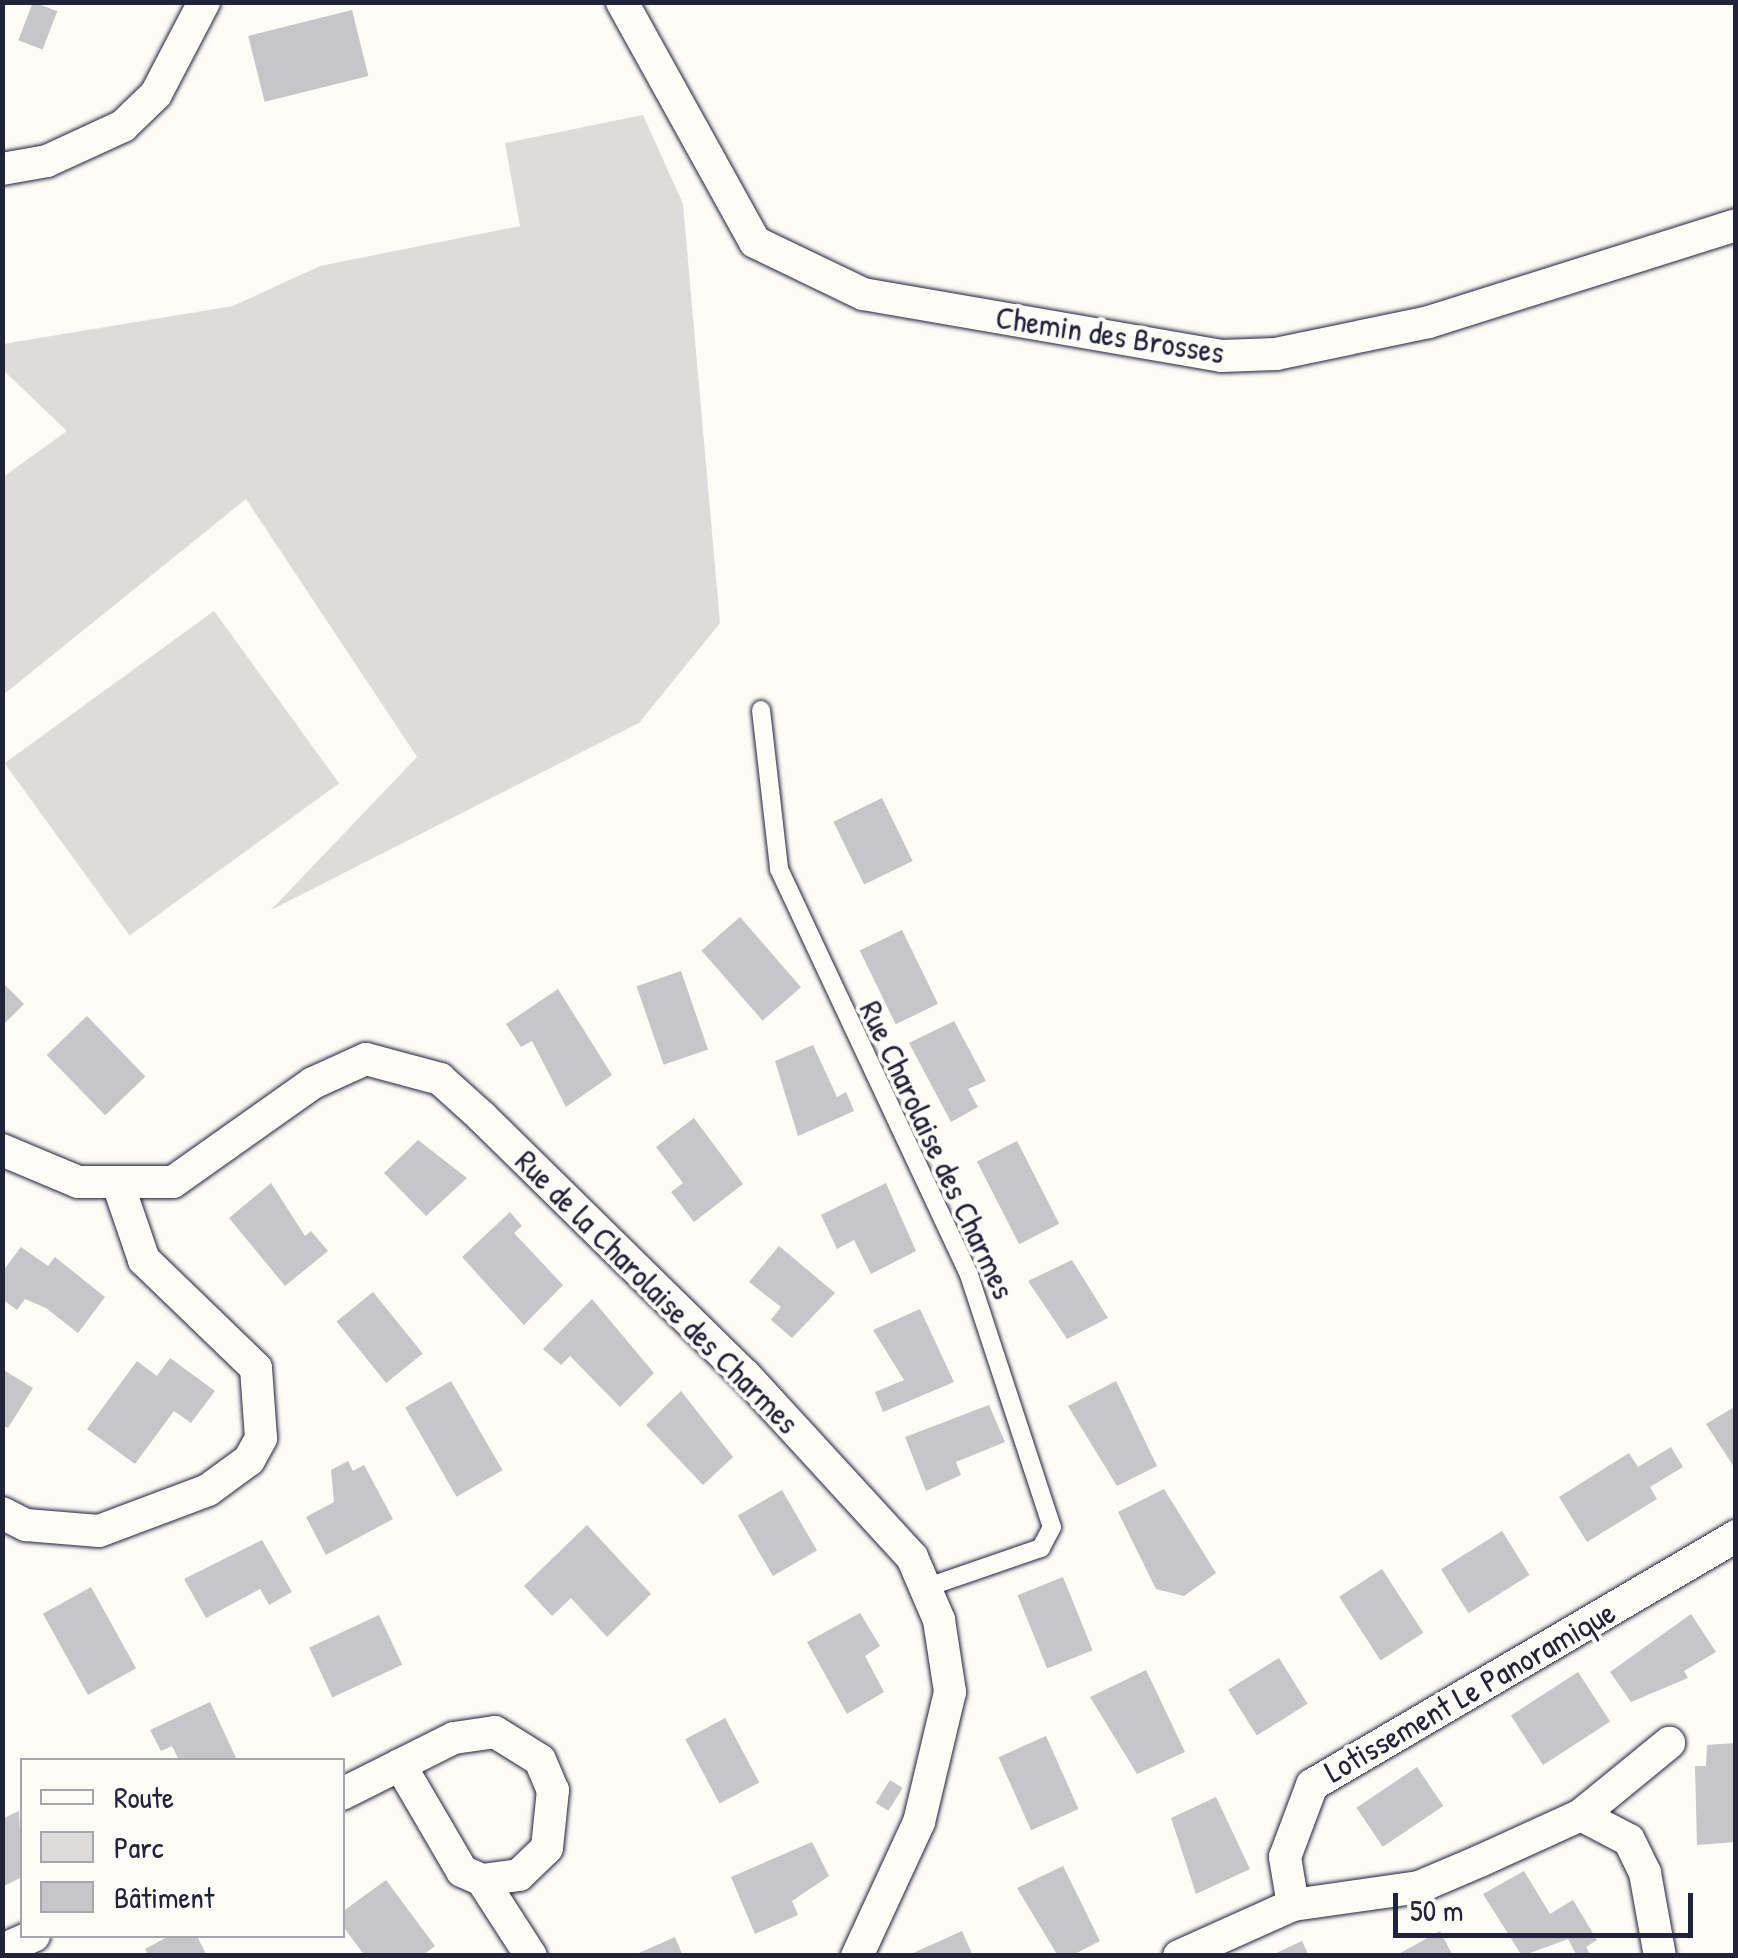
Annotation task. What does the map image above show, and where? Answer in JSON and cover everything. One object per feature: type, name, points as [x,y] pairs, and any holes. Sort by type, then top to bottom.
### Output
[{"type":"street","points":[[2,169],[60,156],[123,126],[156,94],[204,2]]},
{"type":"street","name":"Chemin des Brosses","points":[[622,2],[756,242],[863,294],[1222,356],[1276,354],[1429,322],[1736,224]]},
{"type":"street","name":"Rue de la Charolaise des Charmes","points":[[2,1150],[78,1182],[173,1182],[313,1082],[366,1058],[440,1078],[745,1375],[912,1556],[925,1588],[950,1692],[919,1822],[856,1956]]},
{"type":"street","points":[[2,1512],[26,1524],[99,1531],[208,1490],[250,1460],[261,1438],[256,1368],[144,1260],[118,1184]]},
{"type":"street","name":"Lotissement Le Panoramique","points":[[1293,1905],[1285,1857],[1312,1785],[1736,1536]]},
{"type":"street","points":[[345,1792],[454,1738],[495,1732],[540,1760],[553,1790],[547,1848],[519,1876],[482,1880]]},
{"type":"street","points":[[1179,1956],[1293,1905],[1419,1887],[1582,1815],[1669,1743]]},
{"type":"street","points":[[400,1765],[445,1853],[482,1880],[531,1956]]},
{"type":"street","points":[[1582,1815],[1629,1840],[1646,1874],[1660,1956]]},
{"type":"street","points":[[2,1950],[29,1938]]},
{"type":"lane","name":"Rue Charolaise des Charmes","points":[[760,710],[779,870],[969,1275],[1052,1527],[1041,1548],[925,1588]]},
{"type":"green space","points":[[643,115],[683,204],[720,623],[639,723],[271,910],[417,757],[246,499],[3,695],[3,477],[67,431],[3,370],[3,344],[233,306],[320,266],[520,226],[505,143]]},
{"type":"green space","points":[[214,611],[339,783],[130,936],[4,763]]},
{"type":"building","points":[[33,2],[57,11],[43,50],[18,40]]},
{"type":"building","points":[[352,10],[368,76],[265,102],[248,36]]},
{"type":"building","points":[[882,798],[913,861],[864,885],[833,822]]},
{"type":"building","points":[[740,917],[801,987],[763,1021],[702,950]]},
{"type":"building","points":[[902,930],[938,1004],[896,1024],[860,951]]},
{"type":"building","points":[[681,971],[708,1049],[664,1065],[637,986]]},
{"type":"building","points":[[2,982],[24,1004],[2,1026]]},
{"type":"building","points":[[558,989],[612,1075],[566,1107],[532,1041],[521,1047],[506,1024]]},
{"type":"building","points":[[87,1016],[145,1076],[105,1115],[47,1055]]},
{"type":"building","points":[[954,1021],[986,1081],[968,1089],[978,1107],[951,1122],[909,1043]]},
{"type":"building","points":[[813,1045],[837,1097],[846,1092],[854,1111],[798,1136],[775,1061]]},
{"type":"building","points":[[694,1118],[743,1184],[694,1222],[671,1192],[683,1183],[656,1147]]},
{"type":"building","points":[[418,1140],[467,1178],[426,1216],[384,1173]]},
{"type":"building","points":[[1017,1141],[1059,1224],[1019,1244],[977,1161]]},
{"type":"building","points":[[271,1183],[305,1236],[311,1231],[328,1251],[285,1286],[229,1218]]},
{"type":"building","points":[[886,1183],[916,1251],[871,1274],[854,1240],[837,1249],[821,1215]]},
{"type":"building","points":[[510,1212],[522,1226],[514,1233],[563,1285],[524,1325],[462,1257]]},
{"type":"building","points":[[779,1246],[835,1293],[792,1338],[771,1320],[781,1307],[749,1282]]},
{"type":"building","points":[[21,1247],[48,1266],[55,1257],[105,1297],[78,1333],[46,1308],[25,1299],[17,1310],[2,1299],[2,1272]]},
{"type":"building","points":[[1072,1260],[1108,1318],[1067,1339],[1028,1281]]},
{"type":"building","points":[[373,1292],[423,1353],[386,1383],[336,1322]]},
{"type":"building","points":[[592,1299],[654,1373],[620,1407],[570,1356],[561,1365],[543,1349]]},
{"type":"building","points":[[920,1309],[954,1382],[883,1412],[875,1392],[904,1380],[873,1330]]},
{"type":"building","points":[[170,1358],[215,1391],[191,1423],[174,1411],[135,1464],[87,1429],[137,1361],[157,1376]]},
{"type":"building","points":[[2,1369],[33,1388],[8,1428],[2,1425]]},
{"type":"building","points":[[451,1381],[502,1470],[457,1497],[405,1408]]},
{"type":"building","points":[[1116,1381],[1157,1466],[1117,1486],[1068,1406]]},
{"type":"building","points":[[681,1391],[733,1457],[703,1485],[646,1425]]},
{"type":"building","points":[[989,1405],[1005,1442],[956,1462],[961,1475],[926,1491],[905,1437]]},
{"type":"building","points":[[1736,1406],[1736,1470],[1706,1424]]},
{"type":"building","points":[[1671,1447],[1683,1467],[1650,1487],[1657,1499],[1587,1542],[1559,1497],[1629,1453],[1638,1467]]},
{"type":"building","points":[[348,1461],[353,1471],[364,1465],[393,1519],[326,1555],[306,1517],[334,1502],[331,1470]]},
{"type":"building","points":[[1164,1489],[1216,1573],[1184,1596],[1156,1589],[1118,1512]]},
{"type":"building","points":[[782,1490],[817,1551],[773,1576],[738,1516]]},
{"type":"building","points":[[587,1525],[651,1594],[607,1637],[571,1598],[552,1616],[524,1586]]},
{"type":"building","points":[[1502,1531],[1530,1575],[1468,1613],[1441,1569]]},
{"type":"building","points":[[262,1540],[292,1592],[269,1605],[260,1589],[206,1618],[184,1579]]},
{"type":"building","points":[[1382,1569],[1423,1633],[1381,1661],[1339,1597]]},
{"type":"building","points":[[1063,1577],[1093,1650],[1047,1669],[1018,1595]]},
{"type":"building","points":[[91,1587],[136,1668],[88,1695],[43,1614]]},
{"type":"building","points":[[860,1613],[880,1646],[865,1656],[884,1692],[847,1714],[807,1642]]},
{"type":"building","points":[[1691,1614],[1716,1652],[1684,1671],[1688,1678],[1631,1702],[1610,1672]]},
{"type":"building","points":[[379,1615],[402,1665],[332,1697],[309,1648]]},
{"type":"building","points":[[1279,1658],[1308,1704],[1257,1736],[1228,1690]]},
{"type":"building","points":[[1146,1670],[1185,1752],[1137,1774],[1090,1697]]},
{"type":"building","points":[[1578,1672],[1610,1721],[1543,1765],[1511,1716]]},
{"type":"building","points":[[210,1702],[236,1758],[178,1758],[172,1746],[161,1751],[150,1730]]},
{"type":"building","points":[[725,1718],[759,1782],[720,1804],[685,1739]]},
{"type":"building","points":[[1046,1736],[1079,1809],[1031,1830],[998,1757]]},
{"type":"building","points":[[1736,1743],[1736,1842],[1697,1845],[1695,1766],[1706,1766],[1707,1745]]},
{"type":"building","points":[[1417,1767],[1443,1806],[1383,1847],[1356,1808]]},
{"type":"building","points":[[890,1780],[903,1788],[888,1811],[876,1803]]},
{"type":"building","points":[[1216,1797],[1250,1869],[1196,1894],[1171,1818]]},
{"type":"building","points":[[19,1811],[20,1878],[2,1887],[2,1819]]},
{"type":"building","points":[[812,1842],[829,1876],[792,1901],[798,1915],[755,1934],[731,1877]]},
{"type":"building","points":[[1063,1866],[1100,1941],[1071,1956],[1058,1956],[1017,1888]]},
{"type":"building","points":[[1524,1871],[1550,1914],[1573,1900],[1597,1940],[1586,1947],[1591,1956],[1577,1956],[1568,1939],[1522,1956],[1483,1894]]},
{"type":"building","points":[[386,1880],[435,1946],[422,1956],[365,1956],[345,1929],[345,1910]]},
{"type":"building","points":[[962,1931],[973,1956],[914,1956],[913,1953]]},
{"type":"building","points":[[1440,1931],[1453,1956],[1395,1956]]},
{"type":"building","points":[[675,1937],[683,1956],[632,1956],[666,1941]]},
{"type":"building","points":[[165,1938],[198,1938],[207,1956],[149,1956],[145,1949]]},
{"type":"building","points":[[1302,1941],[1309,1956],[1270,1956]]}]
